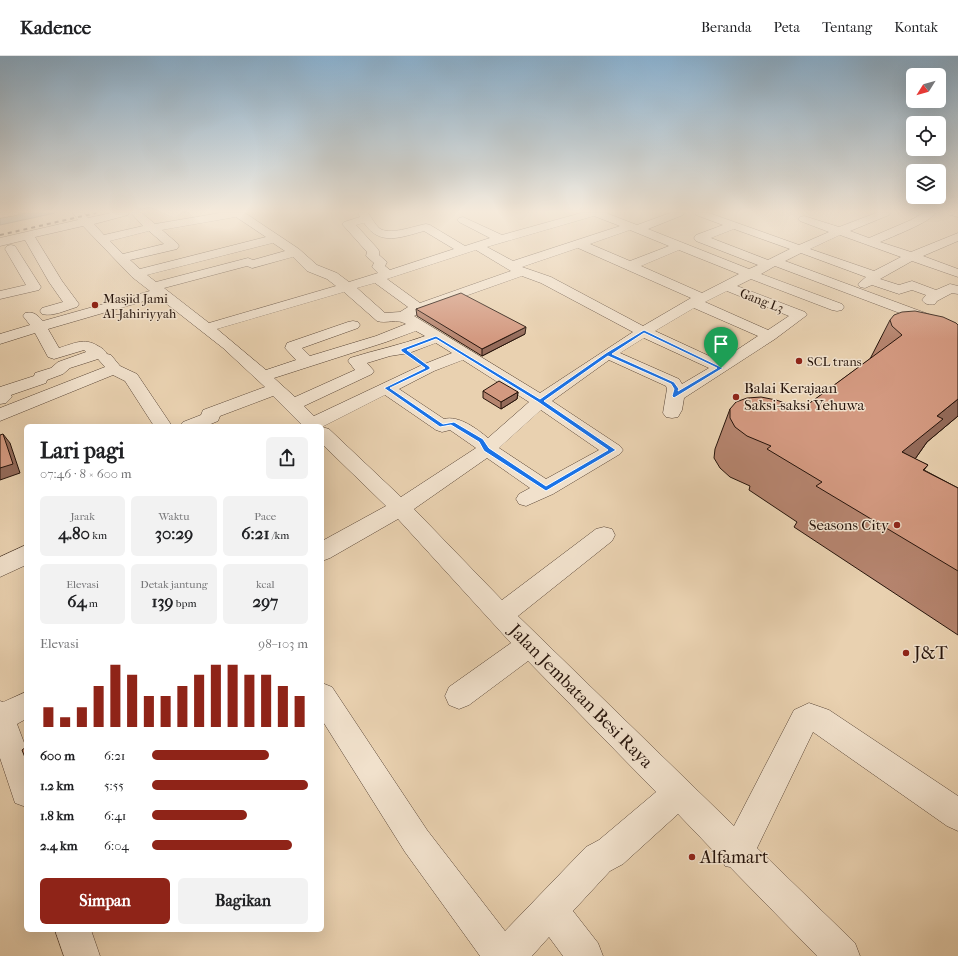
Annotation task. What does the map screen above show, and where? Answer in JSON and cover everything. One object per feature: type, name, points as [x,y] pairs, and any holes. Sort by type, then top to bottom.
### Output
[{"type":"street","points":[[13,255],[34,287]]},
{"type":"street","points":[[40,255],[92,349],[111,364],[114,369],[131,378],[162,424]]},
{"type":"street","name":"Jalan Jembatan Besi Raya","points":[[119,255],[137,274],[206,328],[269,382],[312,424]]},
{"type":"street","points":[[122,258],[135,255]]},
{"type":"street","points":[[137,274],[199,262],[222,255]]},
{"type":"street","points":[[0,325],[35,321],[156,290],[248,262],[252,264],[284,255]]},
{"type":"street","points":[[298,255],[312,268],[332,276],[347,287],[382,318],[402,316],[418,308],[552,255]]},
{"type":"street","points":[[372,255],[381,262],[378,267],[382,276],[418,308]]},
{"type":"street","points":[[206,328],[452,255]]},
{"type":"street","points":[[493,255],[517,269],[546,280],[644,332],[721,368]]},
{"type":"street","points":[[605,255],[770,336]]},
{"type":"street","points":[[630,266],[657,255]]},
{"type":"street","points":[[702,255],[837,307]]},
{"type":"street","points":[[749,255],[806,273],[900,290],[912,285],[938,295]]},
{"type":"street","points":[[324,551],[400,508],[466,466],[540,401],[608,354],[698,300],[788,255]]},
{"type":"street","points":[[815,255],[934,321],[955,326]]},
{"type":"street","points":[[906,255],[958,273]]},
{"type":"street","points":[[867,283],[917,255]]},
{"type":"street","points":[[0,295],[56,282]]},
{"type":"street","name":"Gang L3","points":[[726,286],[800,316],[770,336]]},
{"type":"street","points":[[934,321],[942,314],[937,311],[941,306],[928,300],[950,288],[958,290]]},
{"type":"street","points":[[402,316],[540,401],[613,450],[526,500]]},
{"type":"street","points":[[0,339],[35,321]]},
{"type":"street","points":[[35,321],[54,354],[92,349]]},
{"type":"street","points":[[308,363],[293,348],[293,346],[353,325]]},
{"type":"street","points":[[351,355],[381,339],[417,325]]},
{"type":"street","points":[[608,354],[672,383],[676,389],[673,404],[721,368],[770,336]]},
{"type":"street","points":[[194,424],[212,417],[209,414],[308,363],[351,355],[388,350],[403,350],[436,337]]},
{"type":"street","points":[[0,399],[3,397],[1,393],[40,379],[57,371],[64,365],[92,349]]},
{"type":"street","points":[[403,350],[428,368]]},
{"type":"street","points":[[322,424],[355,404],[386,388],[428,368],[465,354]]},
{"type":"street","points":[[292,405],[366,371],[351,355]]},
{"type":"street","points":[[0,415],[51,393],[114,369]]},
{"type":"street","points":[[336,386],[355,404]]},
{"type":"street","points":[[386,388],[442,426],[452,423],[481,441],[486,450],[546,489]]},
{"type":"street","name":"Jalan Jembatan Besi Raya","points":[[324,436],[400,508],[529,645],[737,854],[842,956]]},
{"type":"street","points":[[501,615],[604,535]]},
{"type":"street","points":[[0,568],[24,555]]},
{"type":"street","points":[[459,696],[529,645]]},
{"type":"street","points":[[324,699],[339,720],[389,801],[466,909],[502,956]]},
{"type":"street","points":[[9,712],[24,783]]},
{"type":"street","points":[[737,854],[804,720],[809,717],[819,720],[958,815]]},
{"type":"street","points":[[507,956],[598,859],[621,844],[654,813],[678,795]]},
{"type":"street","points":[[550,910],[585,956]]},
{"type":"street","points":[[74,932],[82,956]]},
{"type":"building","points":[[461,293],[526,327],[482,349],[416,309]]},
{"type":"building","points":[[915,311],[943,317],[958,325],[958,399],[937,416],[943,419],[902,452],[928,465],[923,470],[958,488],[958,571],[816,486],[822,482],[767,449],[771,446],[747,436],[735,427],[730,418],[730,409],[736,402],[747,398],[761,397],[776,400],[791,405],[799,411],[902,335],[892,326],[890,320],[894,315],[902,312]]},
{"type":"building","points":[[499,381],[518,392],[501,402],[483,391]]},
{"type":"building","points":[[3,434],[13,464],[0,468],[0,435]]},
{"type":"place","name":"Masjid Jami Al-Jahiriyyah","points":[[95,305]]},
{"type":"place","name":"SCL trans","points":[[799,361]]},
{"type":"place","name":"Balai Kerajaan Saksi-saksi Yehuwa","points":[[736,397]]},
{"type":"place","name":"Seasons City","points":[[897,525]]},
{"type":"place","name":"J&T","points":[[906,653]]},
{"type":"place","name":"Alfamart","points":[[692,857]]},
{"type":"route","points":[[721,368],[644,332],[608,354],[540,401],[436,337],[403,350],[428,368],[386,388],[442,426],[452,423],[481,441],[486,450],[546,489],[613,450],[540,401],[571,380],[608,354],[672,383],[676,389],[674,396],[721,368]]}]
